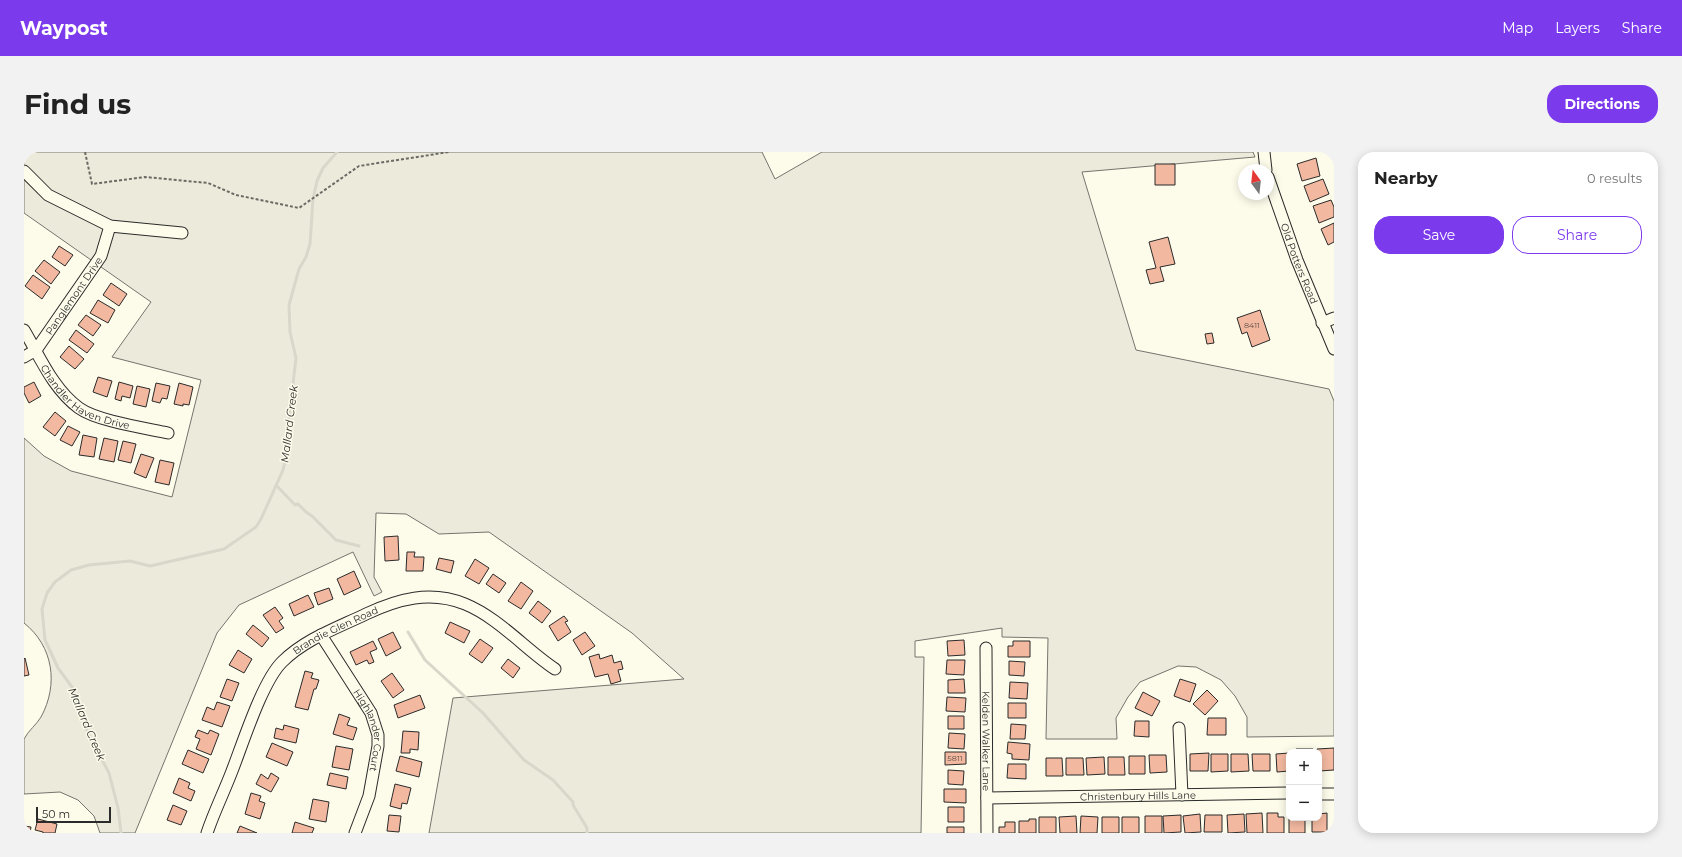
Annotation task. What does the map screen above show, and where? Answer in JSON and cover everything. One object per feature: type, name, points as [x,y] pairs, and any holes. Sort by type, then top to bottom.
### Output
[{"type":"street","points":[[1264,152],[1265,164]]},
{"type":"street","points":[[24,172],[48,195],[110,226],[182,233]]},
{"type":"street","name":"Old Potters Road","points":[[1274,198],[1322,323],[1334,349]]},
{"type":"street","name":"Panglemont Drive","points":[[24,357],[36,350],[101,256],[110,226]]},
{"type":"street","points":[[1322,323],[1334,318]]},
{"type":"street","name":"Chandler Haven Drive","points":[[24,330],[59,388],[80,409],[98,417],[168,433]]},
{"type":"street","name":"Brandie Glen Road","points":[[207,833],[246,733],[273,673],[292,653],[321,635],[388,604],[422,597],[452,600],[477,610],[526,644],[543,661],[555,669]]},
{"type":"street","name":"Highlander Court","points":[[321,635],[371,713],[378,735],[378,746],[369,796],[355,833]]},
{"type":"street","name":"Kelden Walker Lane","points":[[986,648],[987,833]]},
{"type":"street","points":[[1179,728],[1182,795]]},
{"type":"street","name":"Christenbury Hills Lane","points":[[987,798],[1286,794]]},
{"type":"street","points":[[1322,794],[1334,794]]},
{"type":"path","points":[[85,152],[92,184],[145,177],[208,183],[236,195],[299,208],[359,166],[449,152]]},
{"type":"shaded area","points":[[24,152],[762,152],[775,179],[822,152],[1253,152],[1255,157],[1082,172],[1136,350],[1329,389],[1334,401],[1334,736],[1247,737],[1247,717],[1235,696],[1221,680],[1196,667],[1178,666],[1140,682],[1128,697],[1116,718],[1117,739],[1046,739],[1048,638],[1002,637],[1002,628],[915,641],[915,657],[924,657],[921,833],[429,833],[453,698],[684,679],[632,633],[489,532],[439,534],[406,514],[376,513],[374,577],[382,592],[374,596],[353,552],[239,605],[217,633],[135,833],[100,833],[94,816],[78,800],[60,792],[24,794],[24,739],[41,717],[47,704],[51,679],[47,654],[34,632],[24,623],[24,438],[44,456],[71,471],[172,497],[201,380],[112,357],[151,302],[24,213]]},
{"type":"building","points":[[1316,158],[1320,176],[1302,181],[1297,164]]},
{"type":"building","points":[[1155,164],[1175,164],[1175,185],[1155,185]]},
{"type":"building","points":[[1323,179],[1329,194],[1310,202],[1304,186]]},
{"type":"building","points":[[1331,200],[1334,207],[1334,217],[1319,223],[1313,206]]},
{"type":"building","points":[[1334,223],[1334,242],[1328,245],[1321,229]]},
{"type":"building","points":[[1168,237],[1175,264],[1160,267],[1164,281],[1150,284],[1146,270],[1156,268],[1149,242]]},
{"type":"building","points":[[59,246],[73,255],[65,266],[52,257]]},
{"type":"building","points":[[44,260],[60,272],[51,284],[35,271]]},
{"type":"building","points":[[33,275],[50,287],[42,299],[25,286]]},
{"type":"building","points":[[111,283],[127,294],[119,306],[103,295]]},
{"type":"building","points":[[98,300],[115,310],[108,323],[90,313]]},
{"type":"building","points":[[1260,310],[1270,340],[1252,347],[1247,332],[1242,334],[1237,318]]},
{"type":"building","points":[[86,315],[101,325],[93,336],[78,325]]},
{"type":"building","points":[[76,330],[94,344],[87,353],[69,340]]},
{"type":"building","points":[[1212,333],[1214,343],[1207,344],[1205,334]]},
{"type":"building","points":[[69,346],[84,359],[75,369],[60,357]]},
{"type":"building","points":[[98,377],[112,381],[107,397],[93,392]]},
{"type":"building","points":[[34,382],[41,396],[29,403],[24,393],[24,387]]},
{"type":"building","points":[[119,382],[133,386],[130,398],[122,396],[121,401],[115,399]]},
{"type":"building","points":[[156,383],[170,386],[167,399],[162,398],[160,403],[152,401]]},
{"type":"building","points":[[179,383],[193,387],[189,405],[183,404],[183,406],[174,404]]},
{"type":"building","points":[[137,386],[150,389],[146,407],[133,404]]},
{"type":"building","points":[[55,412],[66,421],[55,436],[43,427]]},
{"type":"building","points":[[68,426],[80,432],[72,446],[60,440]]},
{"type":"building","points":[[83,435],[97,438],[94,457],[79,455]]},
{"type":"building","points":[[104,438],[118,441],[114,462],[99,459]]},
{"type":"building","points":[[123,441],[136,444],[131,463],[118,460]]},
{"type":"building","points":[[141,454],[154,458],[146,478],[134,473]]},
{"type":"building","points":[[160,460],[174,463],[169,485],[155,482]]},
{"type":"building","points":[[398,536],[399,560],[385,561],[384,537]]},
{"type":"building","points":[[407,552],[415,552],[414,557],[424,557],[423,571],[406,571]]},
{"type":"building","points":[[439,558],[454,561],[451,573],[436,569]]},
{"type":"building","points":[[475,559],[489,568],[479,584],[465,576]]},
{"type":"building","points":[[354,571],[361,587],[344,595],[337,579]]},
{"type":"building","points":[[493,574],[506,583],[499,593],[486,584]]},
{"type":"building","points":[[521,582],[533,591],[521,609],[508,601]]},
{"type":"building","points":[[329,588],[333,599],[318,605],[314,593]]},
{"type":"building","points":[[308,595],[314,607],[294,616],[289,604]]},
{"type":"building","points":[[538,601],[551,611],[542,623],[529,613]]},
{"type":"building","points":[[275,607],[283,618],[279,621],[284,628],[276,633],[263,615]]},
{"type":"building","points":[[564,616],[568,621],[565,622],[571,632],[558,641],[549,626]]},
{"type":"building","points":[[450,622],[470,631],[464,643],[445,633]]},
{"type":"building","points":[[253,625],[269,638],[262,647],[246,634]]},
{"type":"building","points":[[393,632],[401,648],[386,656],[378,639]]},
{"type":"building","points":[[585,632],[595,646],[582,655],[573,640]]},
{"type":"building","points":[[480,639],[493,648],[482,663],[469,654]]},
{"type":"building","points":[[964,640],[965,655],[948,656],[947,641]]},
{"type":"building","points":[[373,641],[377,649],[370,652],[374,662],[369,664],[367,660],[356,665],[350,652]]},
{"type":"building","points":[[1013,641],[1030,641],[1030,657],[1008,657],[1008,646],[1013,646]]},
{"type":"building","points":[[238,650],[252,659],[244,673],[229,665]]},
{"type":"building","points":[[599,654],[600,659],[612,655],[614,663],[621,661],[623,669],[618,670],[621,681],[611,684],[608,674],[595,677],[589,657]]},
{"type":"building","points":[[25,658],[29,675],[24,676],[24,659]]},
{"type":"building","points":[[508,659],[520,668],[513,678],[501,668]]},
{"type":"building","points":[[947,660],[965,660],[964,675],[946,674]]},
{"type":"building","points":[[1009,661],[1025,662],[1024,676],[1009,675]]},
{"type":"building","points":[[305,671],[313,673],[311,678],[319,680],[316,689],[314,689],[308,710],[295,707]]},
{"type":"building","points":[[392,673],[404,690],[393,698],[381,681]]},
{"type":"building","points":[[227,679],[239,683],[232,701],[220,697]]},
{"type":"building","points":[[964,679],[965,693],[948,693],[948,680]]},
{"type":"building","points":[[1180,679],[1196,684],[1190,702],[1174,696]]},
{"type":"building","points":[[1010,682],[1028,683],[1027,699],[1009,698]]},
{"type":"building","points":[[1207,690],[1218,701],[1205,715],[1193,704]]},
{"type":"building","points":[[1143,692],[1160,701],[1152,716],[1135,708]]},
{"type":"building","points":[[420,695],[425,708],[398,718],[394,705]]},
{"type":"building","points":[[947,697],[966,698],[965,712],[946,711]]},
{"type":"building","points":[[217,702],[230,706],[222,727],[202,720],[207,707],[214,710]]},
{"type":"building","points":[[1008,703],[1026,703],[1026,718],[1008,718]]},
{"type":"building","points":[[339,714],[350,718],[347,725],[357,728],[353,740],[333,734]]},
{"type":"building","points":[[948,716],[964,716],[964,729],[948,729]]},
{"type":"building","points":[[1208,718],[1226,718],[1226,735],[1207,735]]},
{"type":"building","points":[[1135,721],[1149,721],[1149,737],[1134,736]]},
{"type":"building","points":[[1011,724],[1026,725],[1025,739],[1010,739]]},
{"type":"building","points":[[284,725],[299,729],[296,743],[274,738],[276,728],[283,730]]},
{"type":"building","points":[[198,730],[208,734],[210,730],[219,734],[211,755],[196,749],[200,739],[195,737]]},
{"type":"building","points":[[403,731],[419,732],[418,750],[410,749],[410,753],[401,753]]},
{"type":"building","points":[[949,733],[965,734],[964,749],[948,748]]},
{"type":"building","points":[[1008,742],[1030,744],[1029,760],[1012,759],[1012,754],[1007,753]]},
{"type":"building","points":[[272,743],[293,752],[287,766],[266,757]]},
{"type":"building","points":[[336,746],[353,749],[349,770],[332,767]]},
{"type":"building","points":[[1334,748],[1334,770],[1322,771],[1322,749],[1317,749]]},
{"type":"building","points":[[188,750],[209,759],[203,773],[182,764]]},
{"type":"building","points":[[945,752],[966,752],[966,764],[945,765]]},
{"type":"building","points":[[1209,753],[1208,771],[1190,771],[1190,754]]},
{"type":"building","points":[[1286,753],[1286,771],[1277,772],[1276,754]]},
{"type":"building","points":[[1211,754],[1228,754],[1228,771],[1211,772]]},
{"type":"building","points":[[1231,754],[1248,754],[1249,771],[1231,772]]},
{"type":"building","points":[[1252,754],[1270,754],[1270,771],[1253,771]]},
{"type":"building","points":[[1149,755],[1166,755],[1167,772],[1150,773]]},
{"type":"building","points":[[400,756],[422,762],[419,777],[396,771]]},
{"type":"building","points":[[1129,756],[1145,756],[1145,774],[1129,774]]},
{"type":"building","points":[[1104,757],[1105,774],[1087,775],[1086,758]]},
{"type":"building","points":[[1108,757],[1124,757],[1125,775],[1108,775]]},
{"type":"building","points":[[1046,758],[1062,758],[1063,776],[1046,776]]},
{"type":"building","points":[[1066,758],[1083,758],[1084,775],[1066,775]]},
{"type":"building","points":[[1008,764],[1026,764],[1026,779],[1007,778]]},
{"type":"building","points":[[948,770],[964,771],[963,785],[948,784]]},
{"type":"building","points":[[271,773],[279,778],[271,792],[256,784],[261,774],[268,779]]},
{"type":"building","points":[[330,773],[348,777],[346,789],[327,785]]},
{"type":"building","points":[[179,778],[190,783],[188,788],[195,791],[191,801],[173,793]]},
{"type":"building","points":[[395,784],[411,788],[407,804],[402,803],[401,809],[390,806]]},
{"type":"building","points":[[944,789],[966,789],[966,803],[944,802]]},
{"type":"building","points":[[251,793],[261,796],[259,801],[265,803],[260,819],[245,814]]},
{"type":"building","points":[[313,799],[329,802],[326,822],[309,819]]},
{"type":"building","points":[[173,805],[187,811],[181,825],[167,820]]},
{"type":"building","points":[[948,807],[964,807],[964,822],[948,822]]},
{"type":"building","points":[[1262,813],[1263,833],[1247,833],[1246,814]]},
{"type":"building","points":[[1267,813],[1278,813],[1278,817],[1284,817],[1284,833],[1267,833]]},
{"type":"building","points":[[1327,813],[1327,832],[1312,832],[1312,821],[1322,821],[1322,814]]},
{"type":"building","points":[[1200,814],[1201,832],[1185,833],[1183,816]]},
{"type":"building","points":[[1244,814],[1245,832],[1228,833],[1227,815]]},
{"type":"building","points":[[389,815],[401,816],[399,832],[387,831]]},
{"type":"building","points":[[1181,815],[1181,832],[1164,833],[1163,816]]},
{"type":"building","points":[[1205,815],[1222,815],[1222,832],[1204,832]]},
{"type":"building","points":[[1076,816],[1077,833],[1060,833],[1059,817]]},
{"type":"building","points":[[1081,816],[1098,817],[1097,833],[1080,833]]},
{"type":"building","points":[[1145,816],[1162,816],[1162,833],[1145,833]]},
{"type":"building","points":[[1039,817],[1056,817],[1056,833],[1039,833]]},
{"type":"building","points":[[1102,817],[1119,817],[1119,833],[1102,833]]},
{"type":"building","points":[[1122,817],[1139,817],[1139,833],[1122,833]]},
{"type":"building","points":[[38,819],[57,824],[55,833],[43,833],[35,830]]},
{"type":"building","points":[[1029,819],[1036,819],[1036,833],[1019,833],[1019,821],[1029,821]]},
{"type":"building","points":[[1289,821],[1305,821],[1305,833],[1289,833]]},
{"type":"building","points":[[295,822],[314,828],[312,833],[292,833]]},
{"type":"building","points":[[1005,822],[1015,822],[1015,833],[999,833],[999,827],[1005,827]]},
{"type":"building","points":[[24,826],[31,827],[30,833],[24,833]]},
{"type":"building","points":[[240,826],[257,833],[237,833]]},
{"type":"building","points":[[947,827],[964,827],[964,833],[947,833]]},
{"type":"waterway","name":"Mallard Creek","points":[[121,833],[118,808],[109,773],[88,733],[72,687],[58,668],[45,640],[42,609],[47,593],[55,582],[71,570],[89,565],[130,561],[150,566],[224,549],[256,527],[283,470],[287,454],[288,427],[296,358],[290,332],[289,305],[299,269],[306,257],[310,244],[313,199],[317,181],[323,168],[337,152]]},
{"type":"waterway","points":[[276,485],[295,505],[298,504],[336,540],[359,546]]},
{"type":"waterway","points":[[408,632],[425,660],[483,713],[524,760],[553,780],[573,802],[573,805],[587,828],[587,833]]}]
